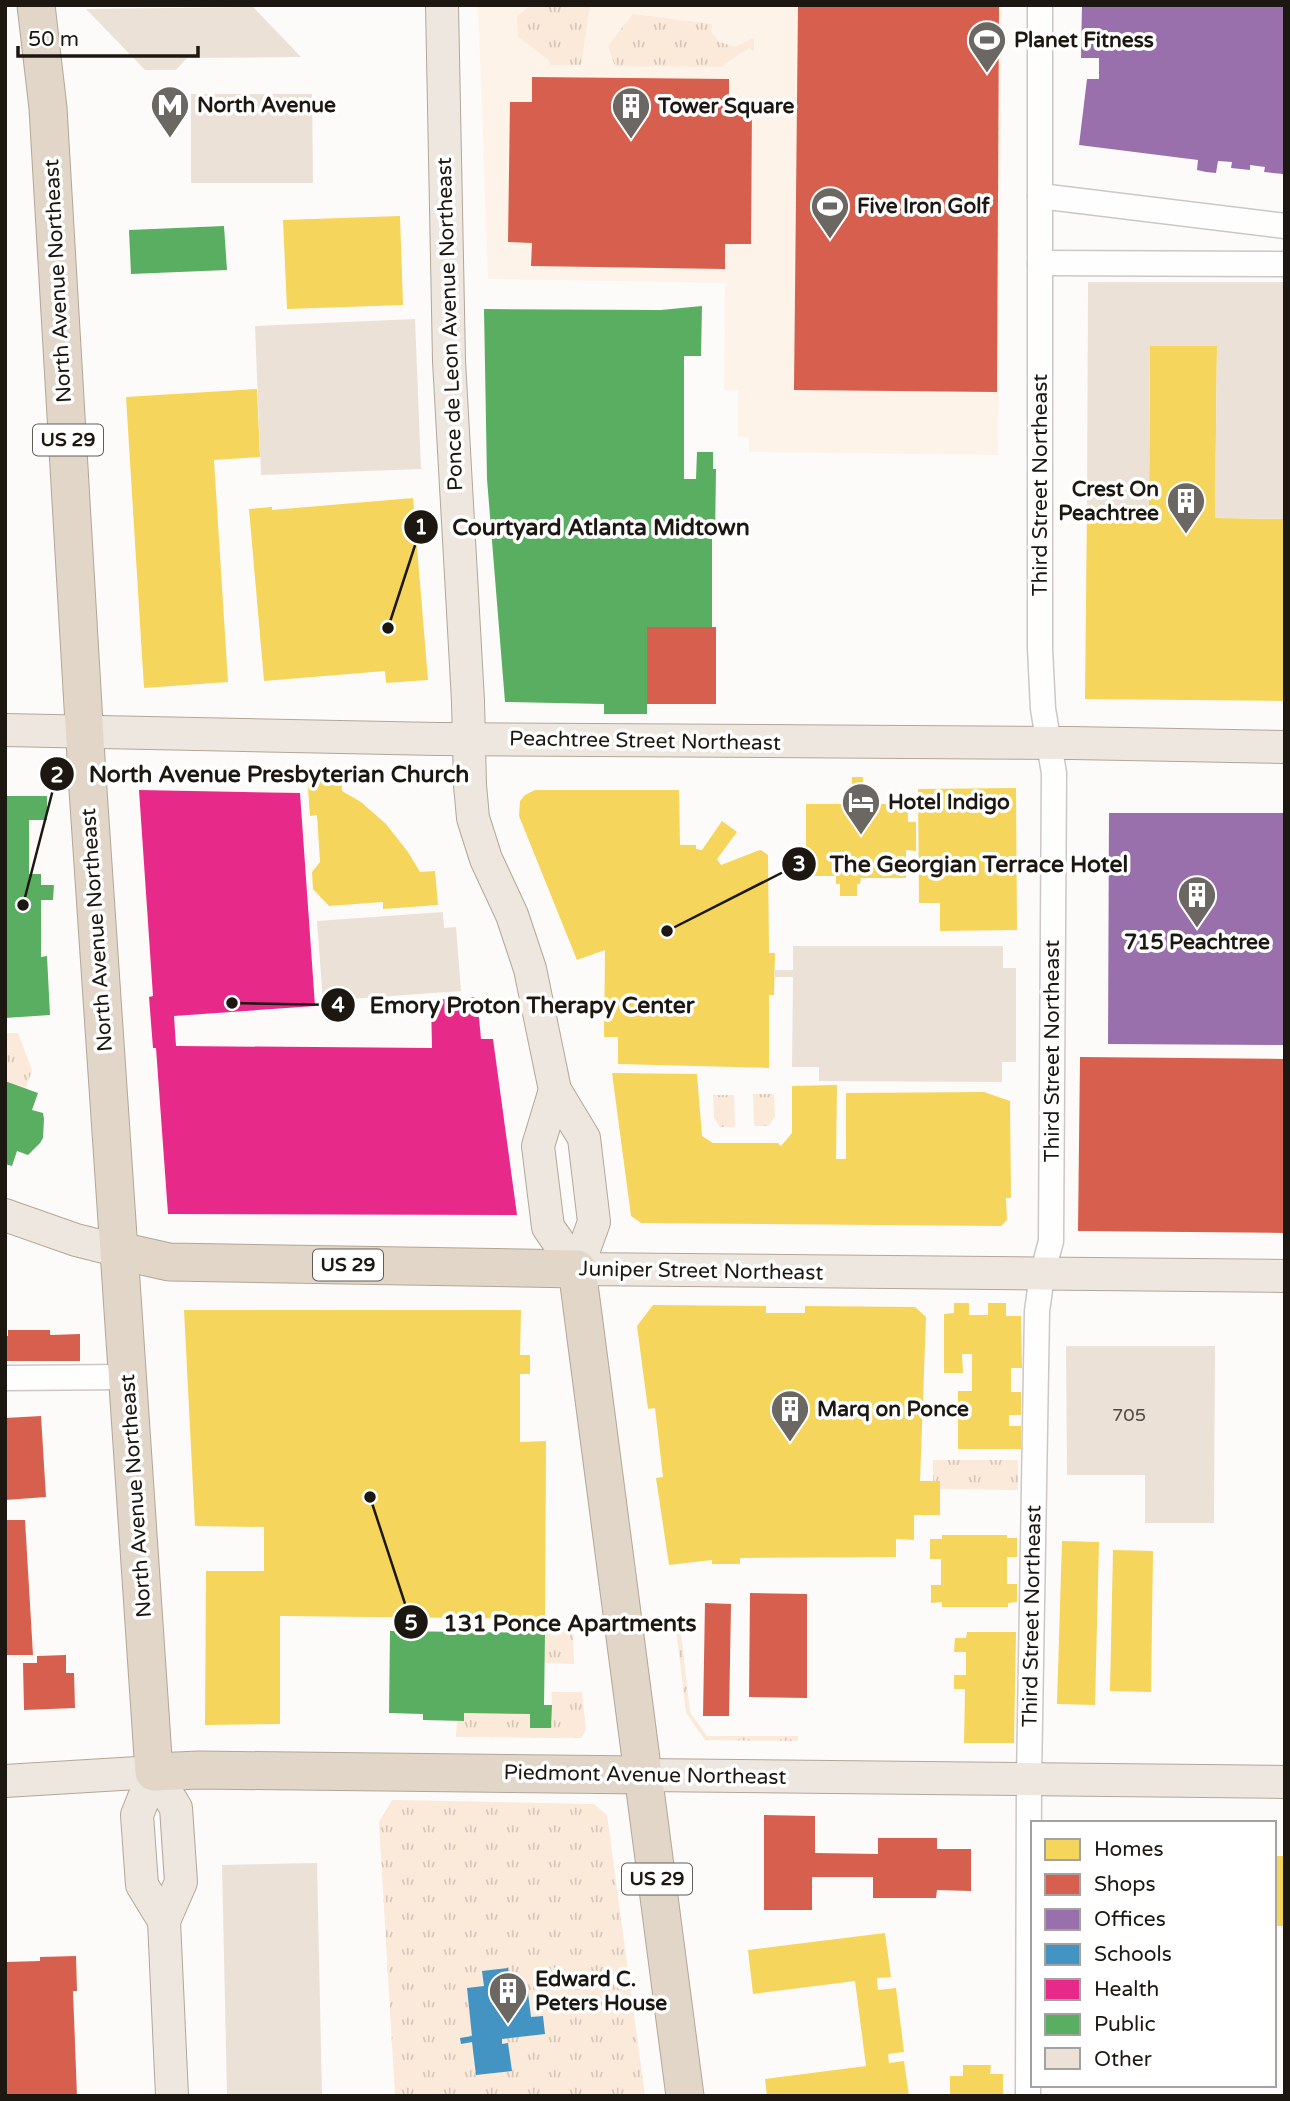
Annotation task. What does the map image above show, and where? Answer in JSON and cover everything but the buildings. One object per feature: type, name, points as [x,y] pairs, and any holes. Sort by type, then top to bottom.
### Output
[{"type":"highway","name":"North Avenue Northeast","points":[[36,5],[48,108],[85,731],[154,1772]]},
{"type":"highway","name":"Juniper Street Northeast","points":[[120,1251],[169,1262],[577,1269]]},
{"type":"highway","name":"Ponce de Leon Avenue Northeast","points":[[577,1269],[685,2096]]},
{"type":"highway","name":"Piedmont Avenue Northeast","points":[[154,1772],[199,1770],[643,1775]]},
{"type":"main road","name":"Ponce de Leon Avenue Northeast","points":[[442,5],[449,361],[473,818],[486,859],[512,915],[530,969],[555,1090],[584,1138],[594,1222],[577,1269]]},
{"type":"main road","name":"Peachtree Street Northeast","points":[[5,730],[469,740],[1285,747]]},
{"type":"main road","name":"Ponce de Leon Avenue Northeast","points":[[555,1090],[538,1146],[548,1227],[577,1269]]},
{"type":"main road","points":[[5,1215],[76,1240],[120,1251]]},
{"type":"main road","name":"Juniper Street Northeast","points":[[577,1269],[1285,1276]]},
{"type":"main road","name":"Piedmont Avenue Northeast","points":[[5,1781],[154,1772]]},
{"type":"main road","name":"North Avenue Northeast","points":[[154,1772],[176,1808],[180,1857],[181,1882],[164,1921],[172,2096]]},
{"type":"main road","name":"Piedmont Avenue Northeast","points":[[643,1775],[1285,1782]]},
{"type":"street","name":"Third Street Northeast","points":[[1028,2096],[1029,1779],[1037,1311],[1042,1275],[1051,1241],[1054,773],[1043,709],[1040,648],[1040,5]]},
{"type":"street","points":[[1040,196],[1285,226]]},
{"type":"street","points":[[1040,263],[1285,264]]},
{"type":"street","points":[[5,1378],[128,1377]]},
{"type":"shaded area","points":[[478,5],[1002,5],[998,455],[749,452],[749,437],[738,437],[738,391],[724,390],[725,283],[488,279]]},
{"type":"green space","points":[[532,5],[590,6],[581,65],[550,65],[549,60],[518,37],[517,16]]},
{"type":"green space","points":[[633,14],[712,24],[711,32],[720,42],[734,47],[754,38],[754,52],[749,48],[721,67],[615,66],[608,46]]},
{"type":"green space","points":[[5,1033],[18,1033],[32,1070],[26,1088],[5,1081]]},
{"type":"green space","points":[[753,1094],[774,1094],[775,1117],[768,1126],[754,1126]]},
{"type":"green space","points":[[713,1095],[734,1095],[735,1127],[720,1127],[714,1118]]},
{"type":"green space","points":[[933,1460],[1018,1460],[1018,1490],[940,1489],[940,1481],[933,1481]]},
{"type":"green space","points":[[573,1628],[574,1664],[544,1663],[545,1633]]},
{"type":"green space","points":[[676,1629],[681,1633],[690,1712],[707,1736],[798,1736],[798,1741],[705,1740],[686,1713]]},
{"type":"green space","points":[[552,1692],[582,1692],[586,1730],[581,1738],[456,1737],[457,1721],[464,1721],[464,1713],[530,1714],[530,1728],[551,1728]]},
{"type":"green space","points":[[392,1800],[594,1804],[607,1815],[645,2096],[395,2096],[379,1822]]},
{"type":"place","name":"Planet Fitness","points":[[987,74]]},
{"type":"place","name":"North Avenue","points":[[170,139]]},
{"type":"place","name":"Tower Square","points":[[631,140]]},
{"type":"place","name":"Five Iron Golf","points":[[830,240]]},
{"type":"place","name":"Crest On Peachtree","points":[[1186,535]]},
{"type":"place","name":"Courtyard Atlanta Midtown","points":[[388,628]]},
{"type":"place","name":"Hotel Indigo","points":[[861,836]]},
{"type":"place","name":"North Avenue Presbyterian Church","points":[[23,905]]},
{"type":"place","name":"715 Peachtree","points":[[1197,929]]},
{"type":"place","name":"The Georgian Terrace Hotel","points":[[667,931]]},
{"type":"place","name":"Emory Proton Therapy Center","points":[[232,1003]]},
{"type":"place","name":"Marq on Ponce","points":[[790,1443]]},
{"type":"place","name":"131 Ponce Apartments","points":[[370,1497]]},
{"type":"place","name":"Edward C. Peters House","points":[[508,2025]]}]
